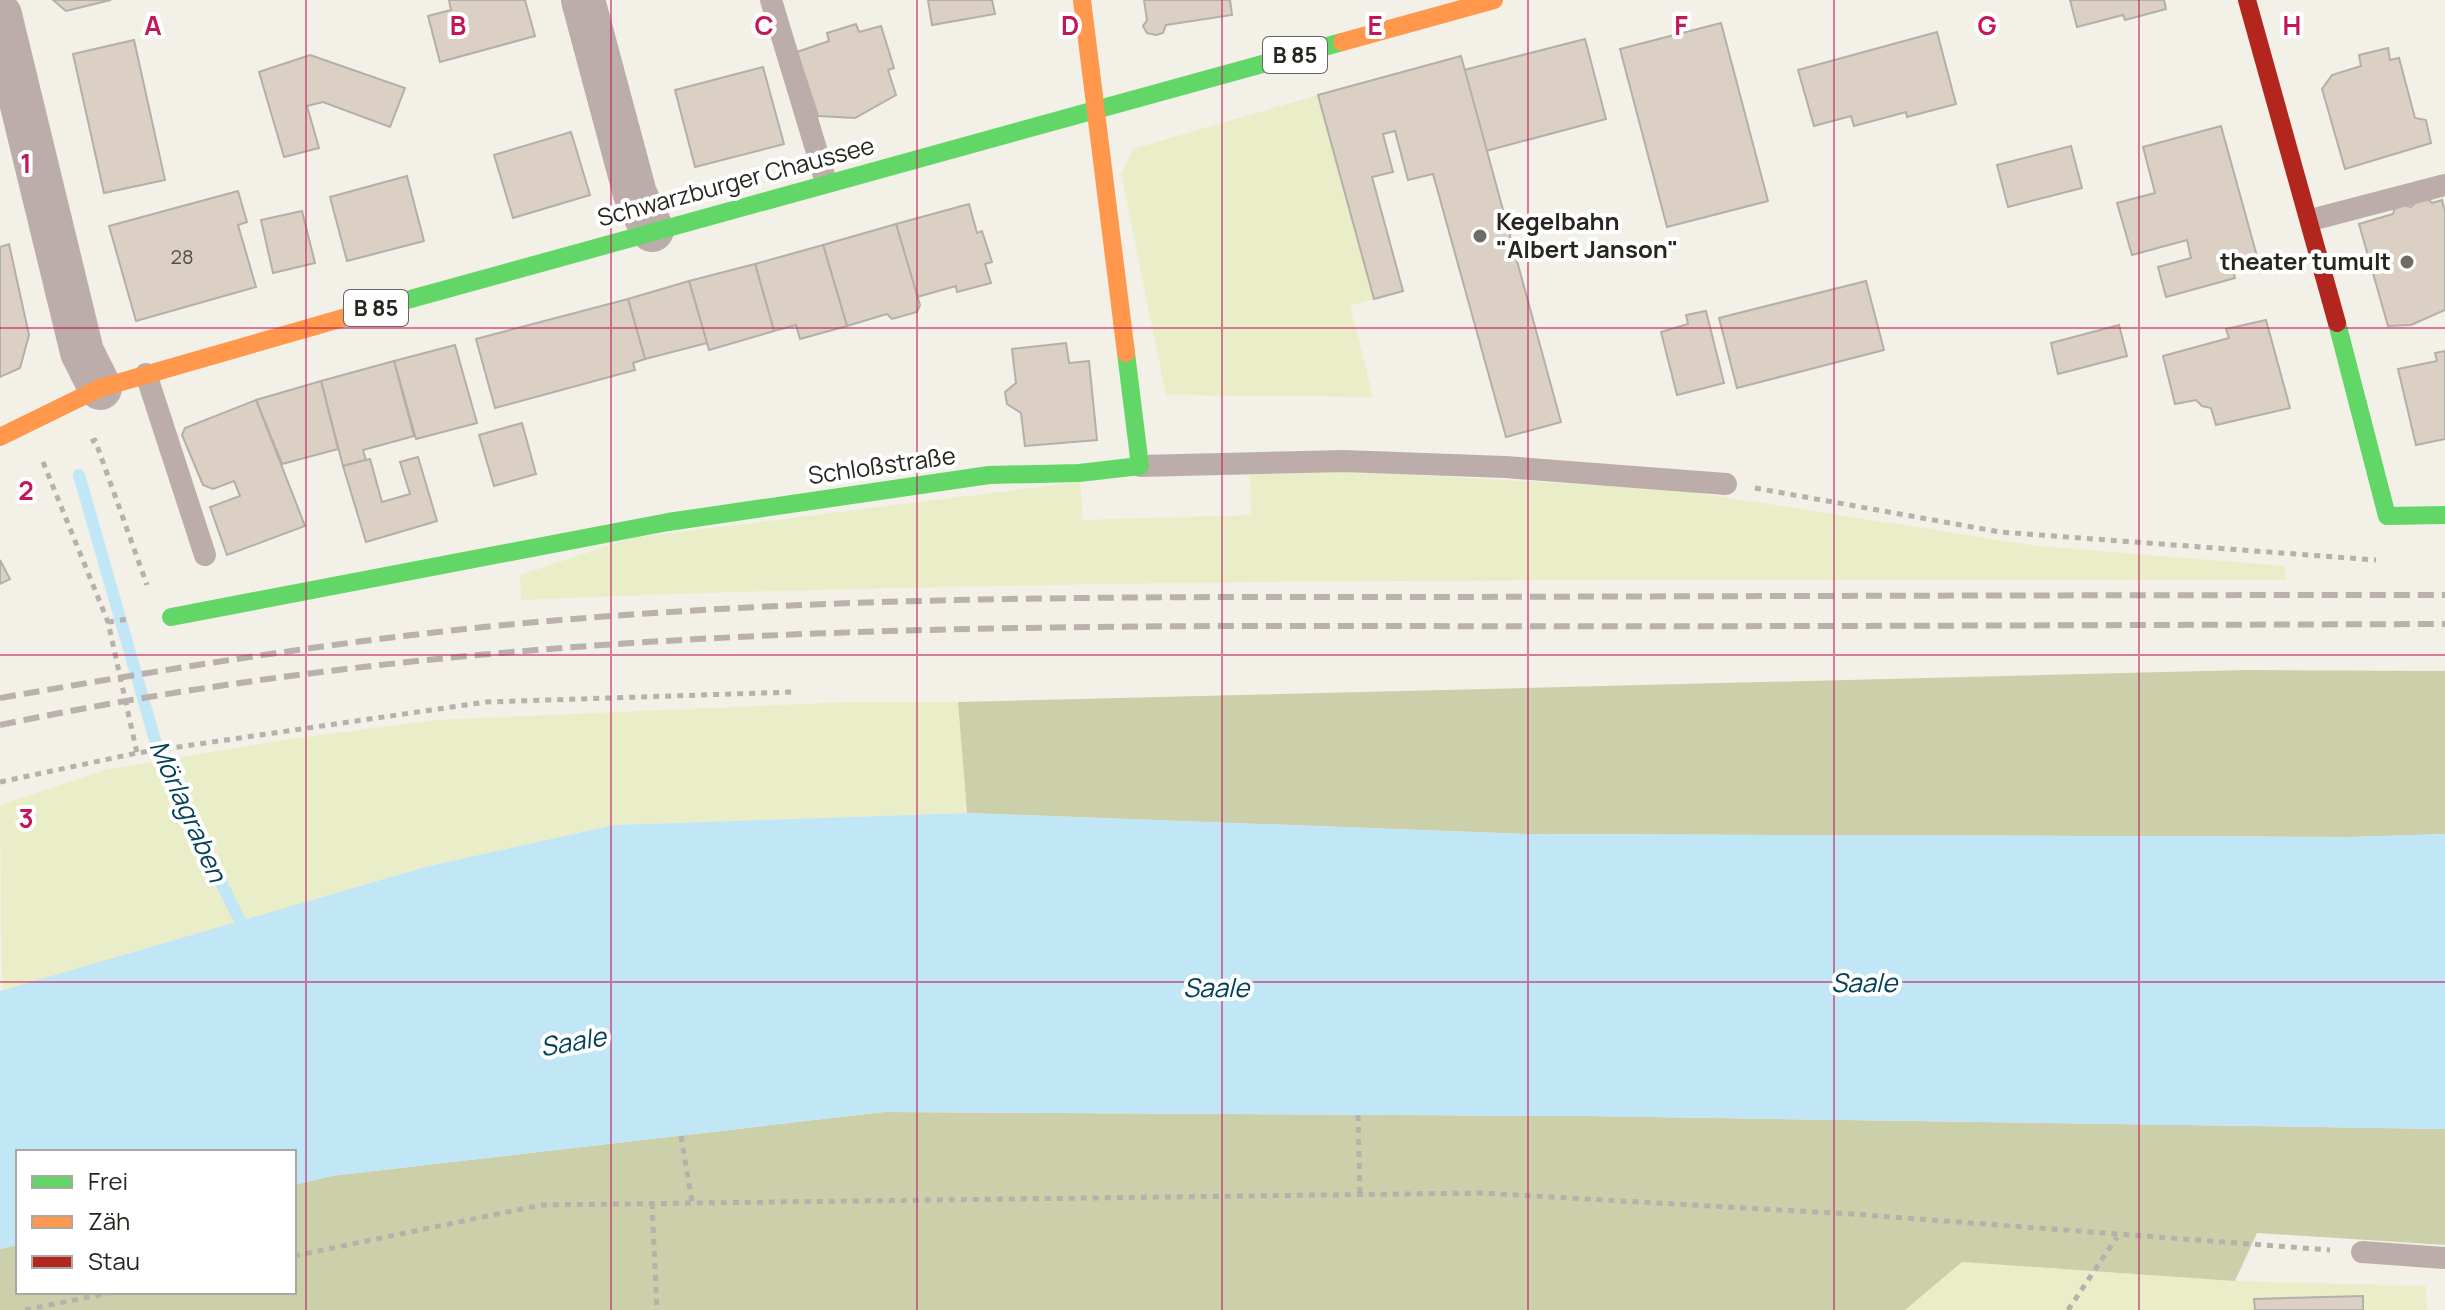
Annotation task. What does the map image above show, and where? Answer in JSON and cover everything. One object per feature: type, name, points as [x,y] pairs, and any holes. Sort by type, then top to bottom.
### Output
[{"type":"street","points":[[583,0],[635,194],[652,230]]},
{"type":"street","points":[[1082,0],[1140,466]]},
{"type":"street","name":"Schwarzburger Chaussee","points":[[0,437],[100,388],[146,374],[652,230],[1494,0]]},
{"type":"street","points":[[2247,0],[2311,220],[2387,516],[2445,515]]},
{"type":"street","points":[[0,15],[5,63],[82,352],[100,388]]},
{"type":"street","name":"Schloßstraße","points":[[171,617],[668,522],[989,475],[1079,473],[1140,466]]},
{"type":"lane","points":[[771,0],[826,182]]},
{"type":"lane","points":[[2311,220],[2445,185]]},
{"type":"lane","points":[[146,374],[205,555]]},
{"type":"lane","points":[[1140,466],[1344,461],[1505,467],[1726,484]]},
{"type":"lane","points":[[2362,1252],[2445,1258]]},
{"type":"path","points":[[80,446],[95,440],[157,615],[171,617]]},
{"type":"path","points":[[55,456],[43,461],[108,622],[137,753]]},
{"type":"path","points":[[1726,484],[2000,532],[2388,560]]},
{"type":"path","points":[[0,782],[137,753],[486,702],[793,692]]},
{"type":"path","points":[[1358,1115],[1360,1195]]},
{"type":"path","points":[[681,1136],[692,1202]]},
{"type":"path","points":[[296,1256],[541,1205],[1481,1193],[1852,1214],[2362,1252]]},
{"type":"path","points":[[652,1203],[657,1310]]},
{"type":"path","points":[[2068,1310],[2117,1236]]},
{"type":"path","points":[[25,1310],[104,1294]]},
{"type":"green space","points":[[1318,95],[1374,299],[1350,306],[1373,397],[1166,395],[1121,174],[1133,149]]},
{"type":"green space","points":[[1341,471],[1679,490],[2037,546],[2285,566],[2285,580],[1182,583],[962,586],[521,600],[520,575],[631,538],[1080,482],[1083,520],[1251,515],[1250,474]]},
{"type":"green space","points":[[2246,670],[2445,671],[2445,834],[2352,837],[1528,834],[967,813],[958,702]]},
{"type":"green space","points":[[848,702],[958,702],[967,813],[614,825],[425,867],[2,991],[0,805],[105,770],[283,740],[436,720]]},
{"type":"green space","points":[[884,1112],[1586,1116],[2445,1129],[2445,1245],[2257,1233],[2235,1281],[1962,1262],[1905,1310],[0,1310],[0,1249],[16,1245],[16,1294],[296,1294],[296,1185],[331,1176]]},
{"type":"green space","points":[[1962,1262],[2235,1281],[2426,1286],[2427,1310],[1905,1310]]},
{"type":"water","name":"Saale","points":[[967,813],[1528,834],[2352,837],[2445,834],[2445,1129],[1586,1116],[884,1112],[331,1176],[296,1185],[296,1150],[16,1150],[16,1245],[0,1249],[0,991],[425,867],[614,825]]},
{"type":"building","points":[[53,0],[111,0],[66,11]]},
{"type":"building","points":[[449,0],[525,0],[535,36],[440,62],[428,16],[451,10]]},
{"type":"building","points":[[928,0],[992,0],[995,14],[932,25]]},
{"type":"building","points":[[1144,0],[1230,0],[1232,15],[1166,25],[1163,33],[1156,35],[1147,33],[1143,26],[1147,20]]},
{"type":"building","points":[[2070,0],[2164,0],[2166,9],[2125,20],[2123,15],[2077,27]]},
{"type":"building","points":[[1721,23],[1768,201],[1667,227],[1620,49]]},
{"type":"building","points":[[856,24],[859,32],[881,26],[894,68],[888,70],[896,95],[855,118],[818,116],[797,52],[829,41],[827,33]]},
{"type":"building","points":[[1937,32],[1956,104],[1907,117],[1906,112],[1854,126],[1851,116],[1814,126],[1798,70]]},
{"type":"building","points":[[1585,39],[1606,119],[1486,151],[1464,70]]},
{"type":"building","points":[[134,40],[165,180],[104,193],[73,54]]},
{"type":"building","points":[[2388,48],[2390,60],[2399,58],[2415,118],[2426,120],[2431,143],[2345,169],[2322,89],[2332,75],[2361,66],[2359,55]]},
{"type":"building","points":[[310,55],[405,88],[390,127],[323,102],[307,106],[319,148],[284,157],[259,72]]},
{"type":"building","name":"Kegelbahn \"Albert Janson\"","points":[[1461,56],[1561,422],[1506,437],[1433,174],[1408,180],[1395,131],[1383,134],[1393,172],[1372,177],[1403,291],[1374,299],[1318,95]]},
{"type":"building","points":[[763,67],[784,144],[695,167],[675,90]]},
{"type":"building","points":[[2221,126],[2258,260],[2232,267],[2235,278],[2166,297],[2158,267],[2191,258],[2187,240],[2132,255],[2117,203],[2155,193],[2143,147]]},
{"type":"building","points":[[571,132],[590,195],[513,218],[494,155]]},
{"type":"building","points":[[2071,146],[2082,188],[2008,207],[1997,165]]},
{"type":"building","points":[[407,176],[424,241],[347,261],[330,197]]},
{"type":"building","points":[[238,191],[247,222],[238,225],[256,287],[136,321],[109,226]]},
{"type":"building","name":"theater tumult","points":[[2424,195],[2432,203],[2442,200],[2445,212],[2445,310],[2411,325],[2388,326],[2359,224],[2393,214],[2396,203],[2411,207]]},
{"type":"building","points":[[969,204],[977,233],[982,231],[992,262],[985,264],[991,283],[957,292],[956,286],[917,297],[896,224]]},
{"type":"building","points":[[302,211],[315,263],[273,273],[261,220]]},
{"type":"building","points":[[896,224],[920,305],[917,312],[892,319],[887,314],[847,326],[823,245]]},
{"type":"building","points":[[9,244],[29,335],[20,368],[0,377],[0,247]]},
{"type":"building","points":[[823,245],[847,326],[800,339],[796,325],[774,331],[755,264]]},
{"type":"building","points":[[755,264],[774,331],[709,350],[689,281]]},
{"type":"building","points":[[689,281],[707,343],[645,359],[628,299]]},
{"type":"building","points":[[1866,281],[1884,350],[1737,388],[1719,318]]},
{"type":"building","points":[[628,299],[645,359],[633,363],[635,370],[495,408],[476,339]]},
{"type":"building","points":[[1706,311],[1724,383],[1677,395],[1661,332],[1688,324],[1686,315]]},
{"type":"building","points":[[2266,320],[2290,408],[2216,425],[2211,408],[2202,406],[2196,400],[2175,404],[2163,356],[2229,338],[2226,329]]},
{"type":"building","points":[[2119,325],[2127,356],[2058,374],[2051,343]]},
{"type":"building","points":[[1066,343],[1069,363],[1089,361],[1097,440],[1025,446],[1021,413],[1007,404],[1005,392],[1016,383],[1012,349]]},
{"type":"building","points":[[455,345],[477,423],[416,439],[394,361]]},
{"type":"building","points":[[2445,351],[2445,439],[2416,445],[2398,369],[2437,361],[2435,353]]},
{"type":"building","points":[[394,361],[414,436],[363,450],[366,460],[343,466],[321,381]]},
{"type":"building","points":[[321,381],[338,449],[282,464],[256,400]]},
{"type":"building","points":[[256,400],[305,526],[227,555],[210,507],[240,496],[234,481],[213,489],[203,485],[182,435],[185,428]]},
{"type":"building","points":[[522,423],[536,474],[494,486],[479,435]]},
{"type":"building","points":[[418,457],[437,521],[366,542],[343,466],[370,459],[382,502],[410,494],[400,462]]},
{"type":"building","points":[[0,560],[10,579],[0,584]]},
{"type":"building","points":[[2363,1296],[2363,1310],[2255,1310],[2254,1299]]},
{"type":"waterway","name":"Mörlagraben","points":[[79,475],[161,761],[247,935]]},
{"type":"railway","points":[[0,698],[214,662],[429,633],[573,619],[791,605],[1119,598],[2445,595]]},
{"type":"railway","points":[[0,725],[171,693],[343,669],[516,652],[864,632],[1212,626],[2445,624]]},
{"type":"traffic: fast","points":[[378,308],[1342,42]]},
{"type":"traffic: fast","points":[[2337,323],[2387,516],[2445,515]]},
{"type":"traffic: fast","points":[[171,617],[668,522],[989,475],[1079,473],[1140,466],[1126,353]]},
{"type":"traffic: slow","points":[[1082,0],[1126,353]]},
{"type":"traffic: slow","points":[[1342,42],[1494,0]]},
{"type":"traffic: slow","points":[[0,437],[100,388],[378,308]]},
{"type":"traffic: jam","points":[[2247,0],[2337,323]]},
{"type":"place","name":"Kegelbahn \"Albert Janson\"","points":[[1480,236]]},
{"type":"place","name":"theater tumult","points":[[2407,262]]}]
